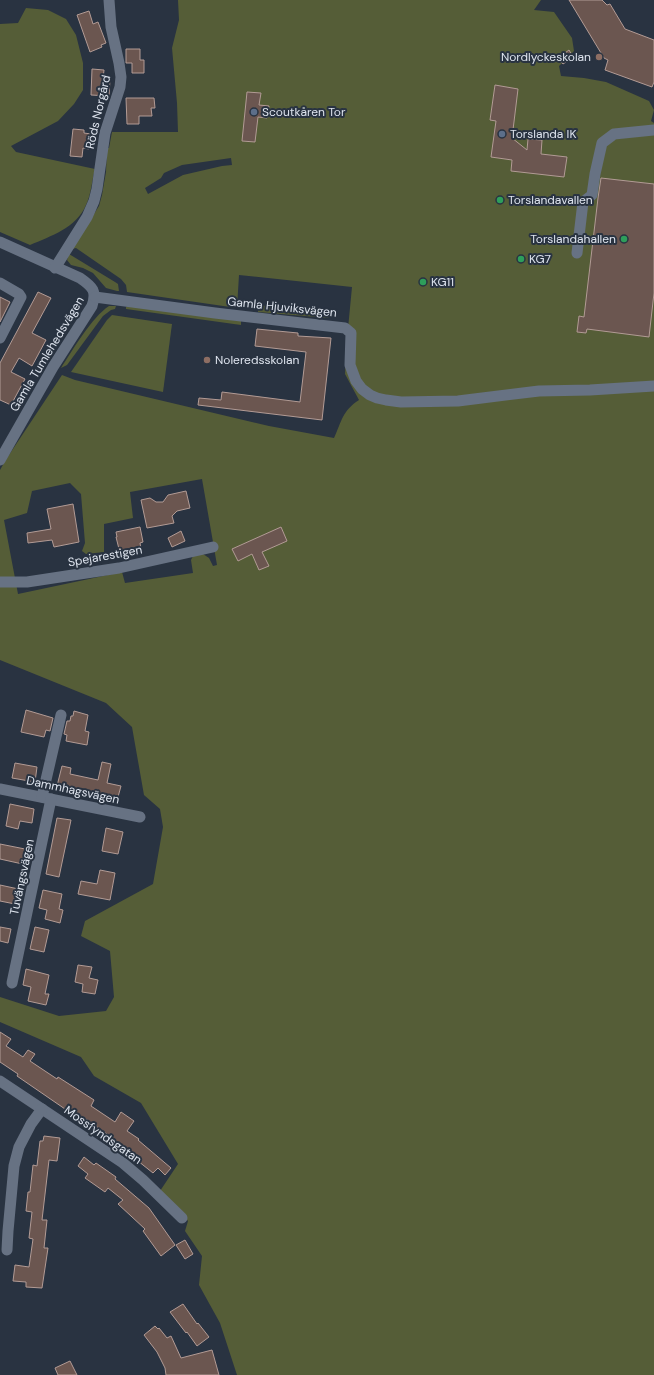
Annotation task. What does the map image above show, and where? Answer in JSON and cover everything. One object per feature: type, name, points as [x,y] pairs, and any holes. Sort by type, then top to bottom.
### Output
[{"type":"street","name":"Röds Norgård","points":[[55,268],[94,201],[105,133],[120,87],[121,77],[111,27],[109,0]]},
{"type":"street","points":[[577,253],[583,202],[592,195],[602,143],[614,134],[654,130]]},
{"type":"street","name":"Gamla Tumlehedsvägen","points":[[0,242],[80,278],[91,285],[95,297],[92,306],[53,366],[0,460]]},
{"type":"street","points":[[0,283],[19,294],[21,297],[0,338]]},
{"type":"street","name":"Gamla Hjuviksvägen","points":[[95,297],[345,328],[351,334],[350,365],[356,381],[370,395],[386,400],[401,402],[458,401],[538,391],[590,390],[654,386]]},
{"type":"street","name":"Spejarestigen","points":[[0,582],[27,582],[119,568],[213,547]]},
{"type":"street","name":"Tuvängsvägen","points":[[12,983],[61,715]]},
{"type":"street","name":"Dammhagsvägen","points":[[0,789],[140,817]]},
{"type":"street","name":"Mossfyndsgatan","points":[[0,1081],[123,1163],[144,1180],[182,1218]]},
{"type":"street","points":[[7,1250],[14,1166],[19,1147],[31,1124],[42,1109]]},
{"type":"green space","points":[[178,0],[541,0],[534,10],[554,12],[572,38],[574,51],[559,66],[561,76],[606,82],[649,101],[654,110],[651,121],[654,123],[654,1375],[237,1375],[220,1323],[199,1285],[202,1256],[185,1231],[188,1221],[160,1191],[178,1164],[141,1103],[94,1076],[81,1057],[0,1022],[0,997],[59,1016],[106,1011],[114,997],[110,951],[81,936],[85,921],[153,884],[163,827],[160,809],[144,795],[132,727],[106,703],[0,660],[0,470],[5,461],[62,375],[75,380],[269,426],[334,438],[346,412],[359,400],[345,374],[352,287],[239,275],[237,308],[127,292],[126,285],[121,279],[76,248],[72,249],[99,206],[106,172],[107,148],[109,148],[112,132],[178,132],[172,48],[179,20]],"holes":[[[231,158],[232,165],[183,175],[148,194],[145,188],[161,178],[164,173],[182,165]],[[202,479],[217,565],[213,566],[209,558],[203,554],[193,556],[191,560],[193,573],[125,583],[122,572],[18,594],[4,520],[27,513],[32,491],[70,483],[81,494],[85,543],[82,551],[86,554],[104,552],[104,524],[133,518],[130,492]]]},
{"type":"green space","points":[[26,8],[48,10],[66,19],[76,35],[83,63],[83,90],[74,104],[58,121],[11,146],[16,152],[95,169],[88,201],[82,213],[76,220],[62,230],[30,245],[0,232],[0,24],[18,23]]},
{"type":"green space","points":[[69,254],[118,284],[119,291],[106,288],[93,273],[83,268],[71,265],[67,260]]},
{"type":"green space","points":[[258,305],[330,313],[328,318],[258,312]]},
{"type":"green space","points":[[109,306],[116,306],[115,309],[103,316],[67,365],[61,368],[89,326]]},
{"type":"green space","points":[[128,306],[241,321],[241,325],[126,309]]},
{"type":"green space","points":[[112,315],[172,324],[163,392],[71,372]]},
{"type":"building","points":[[569,0],[602,0],[607,5],[610,4],[625,29],[654,40],[654,82],[652,87],[605,70],[608,60],[604,58]]},
{"type":"building","points":[[89,11],[93,24],[98,22],[106,43],[101,45],[102,47],[90,52],[77,15]]},
{"type":"building","points":[[126,49],[140,49],[140,60],[144,60],[144,73],[132,73],[132,63],[126,63]]},
{"type":"building","points":[[569,50],[573,57],[563,64],[558,58]]},
{"type":"building","points":[[92,69],[104,70],[103,79],[110,79],[109,96],[91,95]]},
{"type":"building","points":[[495,85],[518,89],[512,138],[527,150],[528,139],[542,140],[541,154],[567,157],[564,177],[511,171],[512,160],[491,157],[496,121],[490,120]]},
{"type":"building","points":[[247,92],[261,93],[259,105],[269,106],[267,118],[258,117],[255,142],[242,141]]},
{"type":"building","points":[[126,98],[154,98],[155,108],[151,108],[152,116],[139,116],[139,124],[127,124]]},
{"type":"building","points":[[73,129],[84,130],[84,133],[91,134],[89,149],[83,148],[82,157],[70,156]]},
{"type":"building","name":"Torslandahallen","points":[[601,178],[654,184],[654,293],[649,337],[587,329],[586,333],[577,332],[579,316],[584,317]]},
{"type":"building","points":[[38,292],[51,298],[32,333],[46,340],[32,366],[19,358],[11,372],[25,379],[11,405],[0,400],[0,363]]},
{"type":"building","points":[[0,297],[10,302],[0,322]]},
{"type":"building","points":[[257,329],[298,333],[298,336],[331,338],[322,420],[198,405],[199,398],[221,400],[222,392],[300,402],[306,352],[255,346]]},
{"type":"building","points":[[186,491],[190,508],[177,511],[172,516],[174,523],[147,528],[141,500],[150,498],[156,502],[163,502],[168,495]]},
{"type":"building","points":[[73,504],[79,542],[54,547],[52,540],[28,543],[27,533],[51,529],[47,509]]},
{"type":"building","points":[[140,527],[143,542],[140,543],[141,549],[120,553],[116,532]]},
{"type":"building","points":[[281,527],[287,541],[262,552],[269,566],[259,570],[252,554],[238,561],[232,549]]},
{"type":"building","points":[[181,531],[185,541],[172,547],[168,538]]},
{"type":"building","points":[[26,710],[53,718],[50,731],[46,730],[44,737],[21,732]]},
{"type":"building","points":[[74,711],[88,715],[85,731],[89,732],[87,745],[66,741],[67,735],[64,734],[67,721],[70,721]]},
{"type":"building","points":[[102,762],[111,764],[107,783],[121,786],[118,797],[57,786],[62,766],[71,768],[70,774],[98,780]]},
{"type":"building","points":[[15,763],[37,767],[35,782],[12,778]]},
{"type":"building","points":[[10,804],[34,809],[32,823],[20,821],[18,829],[6,826]]},
{"type":"building","points":[[57,818],[71,820],[59,877],[46,874]]},
{"type":"building","points":[[106,828],[123,832],[118,854],[102,851]]},
{"type":"building","points":[[0,844],[30,850],[27,865],[0,859]]},
{"type":"building","points":[[100,870],[115,873],[110,900],[78,894],[81,881],[97,884]]},
{"type":"building","points":[[0,885],[23,890],[20,905],[0,901]]},
{"type":"building","points":[[43,890],[62,894],[59,909],[63,910],[60,923],[45,919],[47,910],[39,908]]},
{"type":"building","points":[[0,927],[11,929],[8,943],[0,941]]},
{"type":"building","points":[[35,927],[49,930],[44,952],[30,949]]},
{"type":"building","points":[[78,965],[92,967],[89,978],[98,980],[95,994],[82,992],[83,984],[75,982]]},
{"type":"building","points":[[26,969],[49,975],[45,994],[49,994],[46,1005],[28,1001],[31,987],[23,985]]},
{"type":"building","points":[[0,1032],[11,1039],[6,1046],[23,1057],[28,1050],[35,1054],[30,1061],[57,1079],[58,1077],[94,1100],[91,1106],[115,1122],[121,1112],[134,1121],[127,1131],[139,1139],[138,1140],[171,1168],[165,1175],[158,1168],[153,1173],[138,1161],[139,1160],[105,1138],[107,1134],[83,1117],[81,1120],[17,1076],[18,1074],[0,1062]]},
{"type":"building","points":[[44,1136],[60,1138],[57,1161],[49,1160],[42,1220],[47,1220],[44,1248],[48,1248],[42,1288],[26,1287],[26,1282],[13,1281],[15,1265],[29,1267],[33,1239],[29,1238],[32,1212],[26,1211],[28,1192],[30,1192],[33,1165],[37,1166],[40,1141],[43,1141]]},
{"type":"building","points":[[84,1157],[94,1165],[96,1163],[116,1177],[115,1179],[149,1208],[175,1245],[161,1256],[143,1231],[145,1229],[118,1204],[123,1200],[108,1188],[105,1192],[85,1178],[88,1174],[78,1166]]},
{"type":"building","points":[[185,1240],[193,1254],[185,1259],[176,1245]]},
{"type":"building","points":[[183,1304],[197,1324],[198,1323],[209,1337],[197,1346],[170,1312]]},
{"type":"building","points":[[155,1326],[158,1329],[159,1328],[167,1338],[171,1336],[181,1358],[212,1350],[219,1375],[166,1375],[165,1368],[157,1352],[144,1335]]},
{"type":"building","points":[[70,1361],[77,1375],[58,1375],[55,1368]]},
{"type":"place","name":"Nordlyckeskolan","points":[[599,57]]},
{"type":"place","name":"Scoutkåren Tor","points":[[254,112]]},
{"type":"place","name":"Torslanda IK","points":[[502,134]]},
{"type":"place","name":"Torslandavallen","points":[[500,200]]},
{"type":"place","name":"Torslandahallen","points":[[624,239]]},
{"type":"place","name":"KG7","points":[[521,259]]},
{"type":"place","name":"KG11","points":[[423,282]]},
{"type":"place","name":"Noleredsskolan","points":[[207,360]]}]
